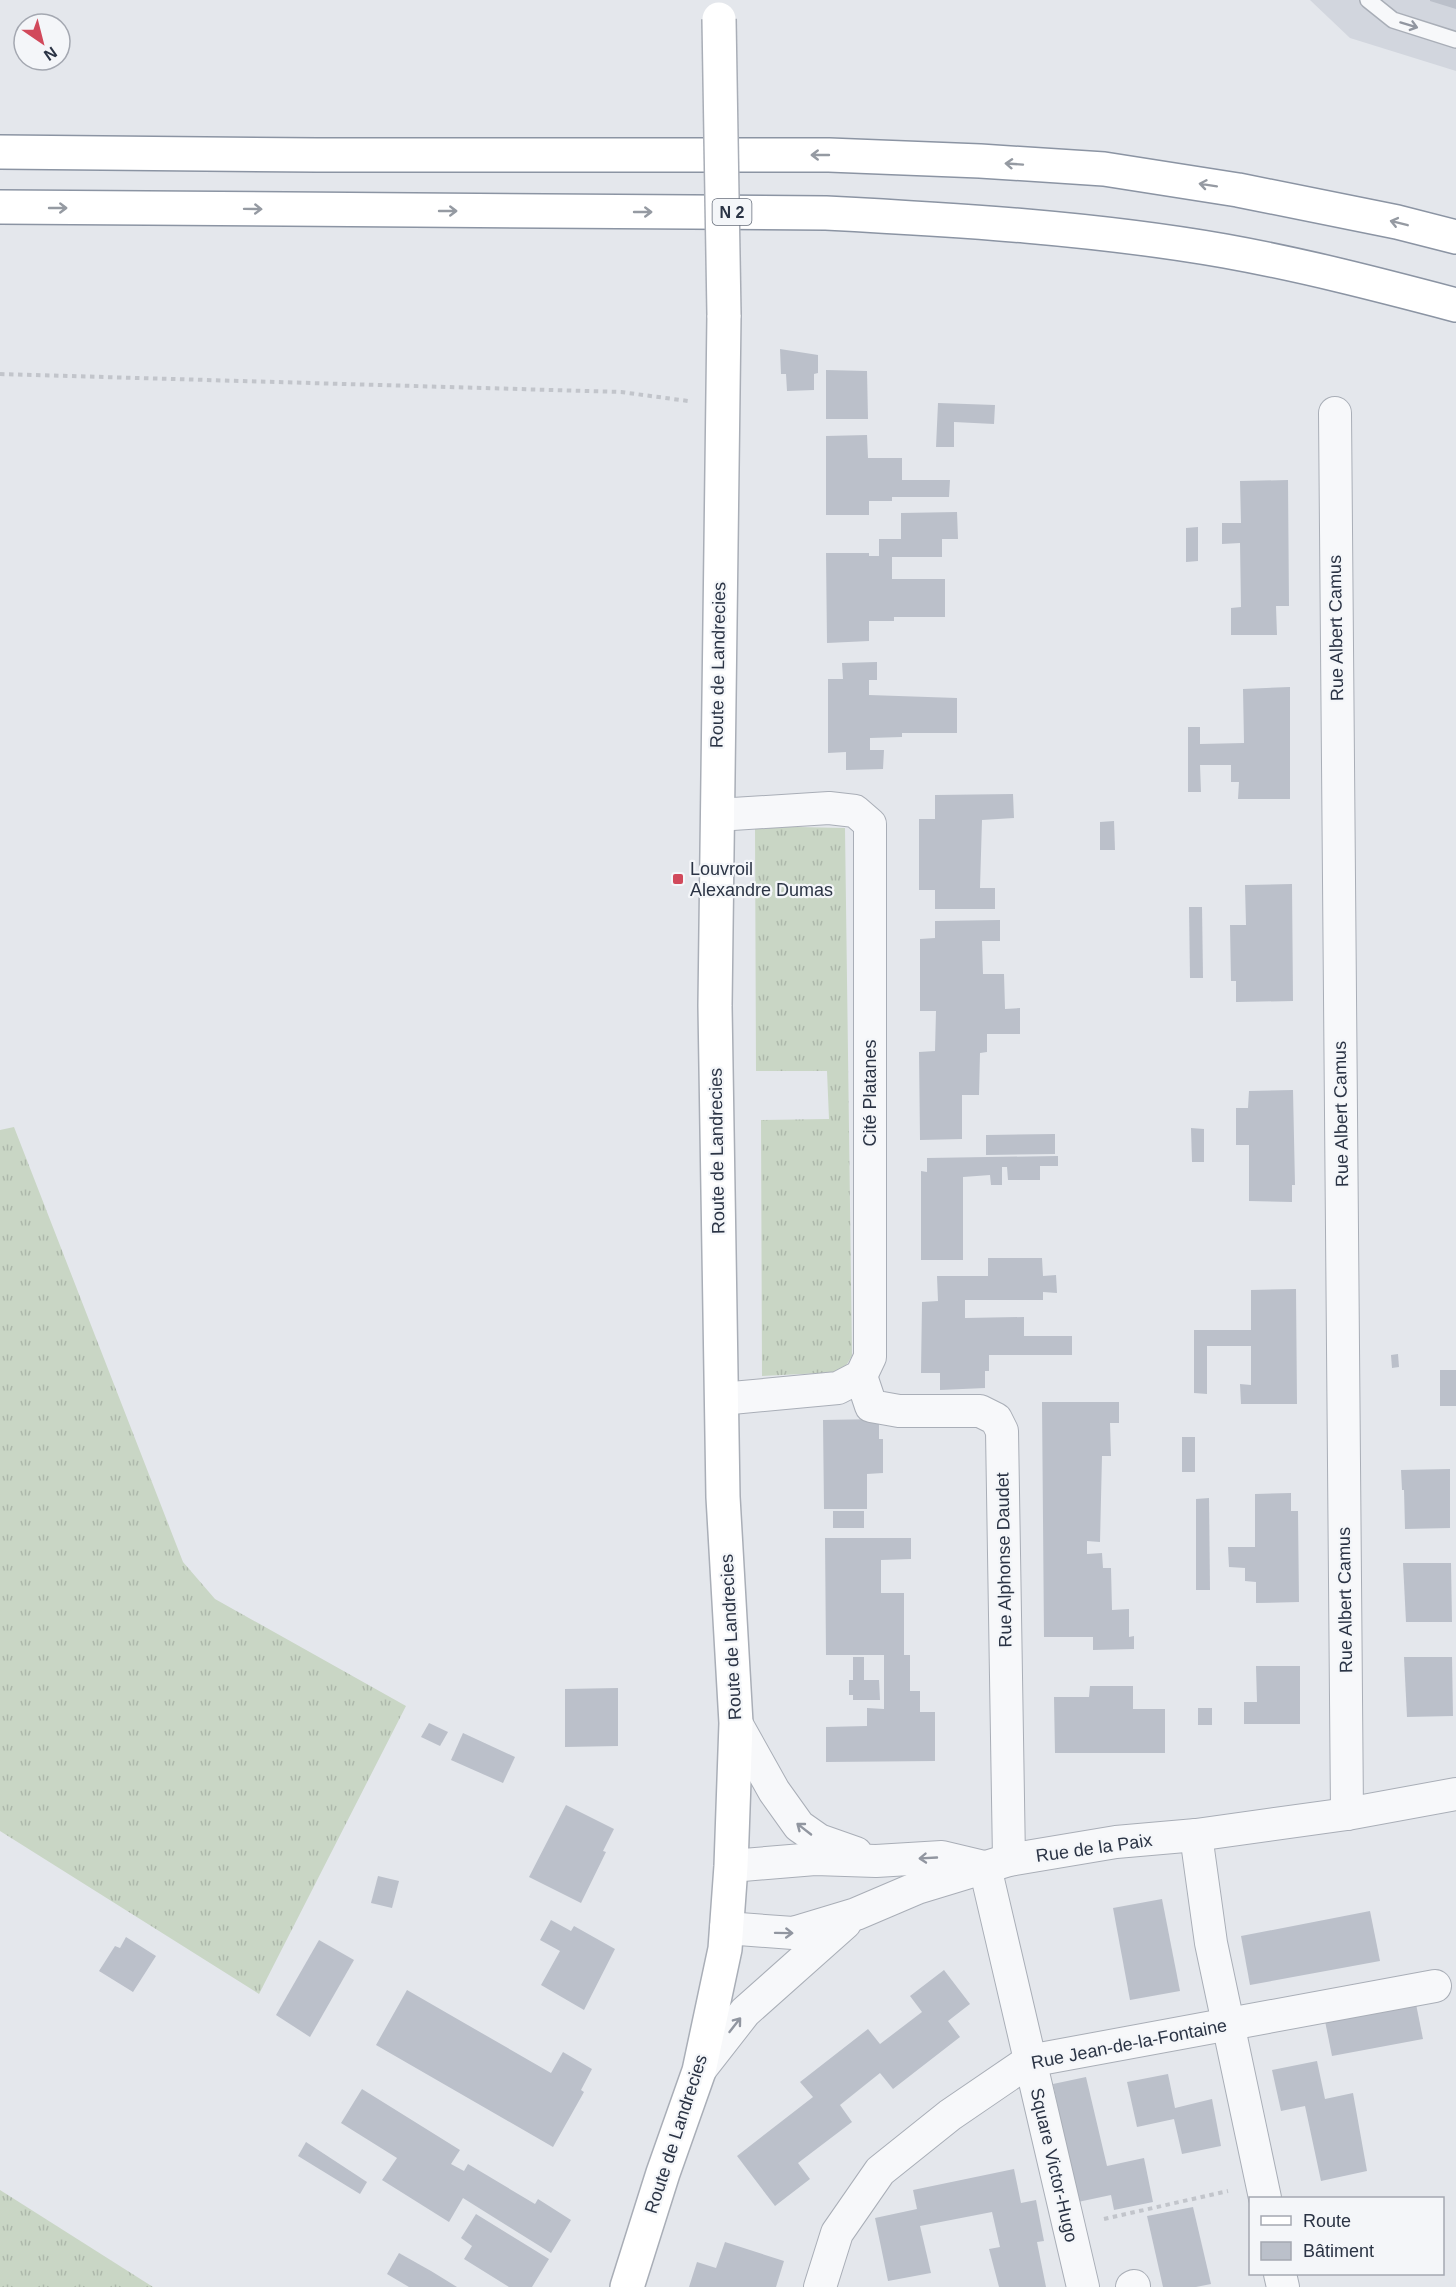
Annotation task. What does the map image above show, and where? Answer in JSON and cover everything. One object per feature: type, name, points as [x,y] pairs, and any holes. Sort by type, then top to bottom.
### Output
[{"type":"main road","name":"Route de Landrecies","points":[[627,2287],[663,2173],[699,2071],[725,1949],[731,1866],[736,1723],[723,1497],[715,1006],[724,315],[718,9]]},
{"type":"main road","points":[[0,152],[318,155],[818,155],[992,162],[1104,169],[1216,187],[1397,222],[1456,237]]},
{"type":"main road","name":"N 2","points":[[0,207],[814,213],[958,220],[1088,232],[1224,251],[1355,278],[1456,305]]},
{"type":"street","name":"Rue Albert Camus","points":[[1335,413],[1347,1814]]},
{"type":"street","name":"Cité Platanes","points":[[717,815],[829,808],[855,810],[870,824],[870,1357],[861,1376]]},
{"type":"street","points":[[721,1399],[838,1388],[861,1376]]},
{"type":"street","name":"Rue Alphonse Daudet","points":[[861,1376],[871,1406],[898,1411],[980,1411],[996,1419],[1002,1431],[997,1864]]},
{"type":"street","points":[[736,1723],[774,1791],[799,1826],[819,1840],[876,1861]]},
{"type":"street","name":"Rue de la Paix","points":[[731,1866],[815,1859],[876,1861],[942,1857],[997,1864],[1116,1842],[1196,1835],[1403,1806],[1456,1794]]},
{"type":"street","points":[[1196,1835],[1210,1943],[1263,2191]]},
{"type":"street","points":[[726,1928],[793,1933],[855,1914],[917,1888],[997,1864]]},
{"type":"street","name":"Square Victor-Hugo","points":[[997,1864],[1029,2061],[1083,2287]]},
{"type":"street","points":[[699,2071],[745,2012],[855,1914]]},
{"type":"street","name":"Rue Jean-de-la-Fontaine","points":[[820,2287],[837,2233],[880,2171],[950,2115],[1029,2061],[1435,1986]]},
{"type":"lane","points":[[1368,0],[1393,20],[1456,40]]},
{"type":"path","points":[[0,374],[621,392],[722,406]]},
{"type":"path","points":[[1069,2226],[1263,2191]]},
{"type":"shaded area","points":[[1310,0],[1456,0],[1456,71],[1350,38]]},
{"type":"green space","points":[[755,826],[845,828],[852,1356],[842,1372],[762,1376],[761,1120],[829,1119],[827,1071],[756,1071]]},
{"type":"green space","points":[[14,1127],[183,1562],[215,1599],[406,1706],[259,1994],[0,1831],[0,1130]]},
{"type":"green space","points":[[0,2190],[153,2287],[0,2287]]},
{"type":"building","points":[[1456,0],[1456,9],[1430,1]]},
{"type":"building","points":[[780,349],[818,355],[818,373],[814,374],[814,390],[787,391],[786,374],[781,374]]},
{"type":"building","points":[[826,370],[867,371],[868,419],[826,419]]},
{"type":"building","points":[[938,403],[995,405],[994,424],[954,422],[954,447],[936,447]]},
{"type":"building","points":[[867,435],[868,458],[902,458],[902,480],[950,480],[949,497],[892,497],[892,501],[869,501],[869,515],[826,515],[826,436]]},
{"type":"building","points":[[1288,480],[1289,606],[1276,606],[1277,635],[1231,635],[1231,608],[1241,607],[1240,543],[1222,544],[1222,523],[1241,523],[1240,481]]},
{"type":"building","points":[[957,512],[958,539],[942,539],[942,557],[892,557],[892,579],[945,579],[945,617],[894,617],[894,621],[869,621],[869,641],[827,643],[826,553],[869,553],[869,556],[879,556],[879,539],[901,539],[901,513]]},
{"type":"building","points":[[1198,527],[1198,561],[1186,562],[1186,528]]},
{"type":"building","points":[[877,662],[877,680],[869,680],[869,695],[957,698],[957,733],[902,733],[902,737],[870,738],[870,750],[884,750],[883,769],[846,770],[846,752],[828,753],[828,679],[843,679],[842,663]]},
{"type":"building","points":[[1290,687],[1290,799],[1238,799],[1239,782],[1231,782],[1231,765],[1200,765],[1201,792],[1188,792],[1188,727],[1200,727],[1200,744],[1244,743],[1243,689]]},
{"type":"building","points":[[1013,794],[1014,818],[982,820],[980,888],[995,888],[995,909],[935,909],[935,890],[919,890],[919,819],[935,819],[935,795]]},
{"type":"building","points":[[1114,821],[1115,850],[1100,850],[1100,822]]},
{"type":"building","points":[[1292,884],[1293,1001],[1236,1002],[1236,981],[1231,981],[1230,925],[1246,925],[1245,885]]},
{"type":"building","points":[[1189,907],[1202,907],[1203,978],[1190,978]]},
{"type":"building","points":[[1000,920],[1000,941],[982,941],[983,974],[1004,974],[1005,1009],[1020,1008],[1020,1034],[987,1034],[987,1052],[980,1053],[979,1095],[962,1095],[962,1139],[920,1140],[919,1052],[935,1051],[936,1011],[920,1011],[920,939],[935,938],[935,921]]},
{"type":"building","points":[[1293,1090],[1295,1185],[1292,1185],[1292,1202],[1249,1201],[1249,1145],[1236,1145],[1236,1108],[1248,1108],[1249,1091]]},
{"type":"building","points":[[1191,1128],[1204,1129],[1204,1162],[1192,1162]]},
{"type":"building","points":[[1055,1134],[1055,1154],[986,1155],[986,1135]]},
{"type":"building","points":[[1058,1156],[1058,1166],[1040,1166],[1040,1180],[1008,1180],[1007,1167],[1002,1167],[1002,1185],[991,1185],[990,1175],[963,1177],[963,1260],[921,1260],[921,1171],[927,1172],[927,1158]]},
{"type":"building","points":[[988,1258],[1042,1258],[1043,1276],[1056,1275],[1057,1293],[1043,1292],[1043,1300],[965,1300],[965,1318],[1024,1317],[1024,1336],[1072,1336],[1072,1355],[989,1355],[989,1371],[985,1371],[985,1388],[940,1390],[940,1373],[921,1373],[922,1302],[938,1301],[937,1276],[988,1276]]},
{"type":"building","points":[[1296,1289],[1297,1404],[1241,1404],[1240,1384],[1251,1385],[1251,1346],[1207,1346],[1207,1394],[1194,1393],[1194,1330],[1251,1330],[1251,1290]]},
{"type":"building","points":[[1398,1354],[1399,1367],[1392,1368],[1391,1355]]},
{"type":"building","points":[[1440,1370],[1456,1370],[1456,1406],[1440,1406]]},
{"type":"building","points":[[1042,1402],[1119,1402],[1119,1423],[1110,1423],[1111,1456],[1102,1456],[1100,1542],[1087,1541],[1087,1554],[1102,1553],[1103,1568],[1111,1568],[1112,1610],[1129,1609],[1129,1637],[1134,1636],[1134,1649],[1093,1650],[1093,1637],[1044,1637]]},
{"type":"building","points":[[879,1419],[879,1439],[883,1439],[883,1473],[867,1474],[867,1509],[824,1509],[823,1420]]},
{"type":"building","points":[[1182,1437],[1195,1437],[1195,1472],[1182,1472]]},
{"type":"building","points":[[1450,1469],[1450,1528],[1405,1529],[1401,1470]]},
{"type":"building","points":[[1291,1493],[1291,1511],[1298,1511],[1299,1602],[1256,1603],[1256,1582],[1245,1581],[1245,1568],[1229,1567],[1228,1547],[1255,1547],[1255,1494]]},
{"type":"building","points":[[1209,1498],[1210,1590],[1196,1590],[1196,1499]]},
{"type":"building","points":[[833,1511],[864,1511],[864,1528],[833,1528]]},
{"type":"building","points":[[825,1538],[911,1538],[911,1559],[881,1560],[881,1593],[904,1593],[904,1655],[910,1655],[910,1691],[920,1691],[920,1712],[935,1712],[935,1761],[826,1762],[826,1727],[867,1726],[867,1708],[884,1709],[884,1655],[826,1655]]},
{"type":"building","points":[[1403,1563],[1451,1563],[1452,1622],[1406,1622]]},
{"type":"building","points":[[853,1657],[864,1657],[864,1680],[879,1680],[880,1700],[853,1700],[853,1695],[849,1695],[849,1680],[853,1680]]},
{"type":"building","points":[[1404,1657],[1452,1657],[1453,1716],[1407,1717]]},
{"type":"building","points":[[1256,1666],[1300,1666],[1300,1724],[1244,1724],[1244,1702],[1257,1702]]},
{"type":"building","points":[[1090,1686],[1133,1686],[1133,1709],[1165,1709],[1165,1753],[1055,1753],[1054,1697],[1089,1697]]},
{"type":"building","points":[[618,1688],[618,1746],[565,1747],[565,1689]]},
{"type":"building","points":[[1198,1708],[1212,1708],[1212,1725],[1198,1725]]},
{"type":"building","points":[[429,1723],[448,1732],[440,1746],[421,1737]]},
{"type":"building","points":[[463,1733],[515,1757],[503,1783],[451,1760]]},
{"type":"building","points":[[566,1805],[614,1829],[603,1851],[606,1852],[581,1903],[529,1877]]},
{"type":"building","points":[[378,1876],[399,1881],[392,1908],[371,1903]]},
{"type":"building","points":[[1162,1899],[1180,1991],[1130,2000],[1113,1908]]},
{"type":"building","points":[[1370,1911],[1380,1961],[1250,1985],[1241,1936]]},
{"type":"building","points":[[551,1920],[571,1931],[574,1926],[615,1949],[584,2010],[541,1985],[560,1951],[540,1940]]},
{"type":"building","points":[[126,1937],[156,1956],[133,1992],[99,1971],[115,1946],[120,1948]]},
{"type":"building","points":[[319,1940],[354,1960],[310,2037],[276,2015]]},
{"type":"building","points":[[944,1970],[970,2004],[948,2021],[960,2037],[893,2089],[880,2073],[840,2105],[852,2122],[798,2163],[810,2179],[775,2206],[737,2156],[813,2097],[800,2082],[868,2029],[880,2044],[922,2012],[910,1996]]},
{"type":"building","points":[[407,1990],[551,2073],[563,2052],[592,2069],[581,2090],[584,2092],[553,2147],[376,2045]]},
{"type":"building","points":[[1416,2004],[1423,2039],[1332,2056],[1325,2021]]},
{"type":"building","points":[[1317,2061],[1325,2099],[1353,2093],[1367,2171],[1321,2181],[1305,2106],[1281,2111],[1272,2070]]},
{"type":"building","points":[[1168,2074],[1175,2108],[1212,2099],[1221,2146],[1182,2154],[1174,2119],[1137,2127],[1127,2082]]},
{"type":"building","points":[[1086,2077],[1107,2166],[1144,2158],[1153,2202],[1114,2210],[1111,2195],[1078,2202],[1053,2084]]},
{"type":"building","points":[[362,2089],[460,2150],[451,2164],[464,2171],[468,2164],[535,2204],[538,2199],[571,2220],[551,2253],[463,2198],[449,2222],[382,2180],[397,2158],[341,2123]]},
{"type":"building","points":[[306,2142],[367,2182],[360,2194],[298,2156]]},
{"type":"building","points":[[1014,2169],[1021,2203],[1036,2200],[1044,2241],[1037,2242],[1046,2287],[999,2287],[989,2249],[1000,2247],[992,2212],[920,2226],[931,2273],[888,2281],[875,2218],[917,2209],[913,2190]]},
{"type":"building","points":[[1193,2207],[1211,2284],[1196,2287],[1163,2287],[1147,2216]]},
{"type":"building","points":[[476,2214],[549,2259],[532,2287],[509,2287],[464,2259],[472,2246],[461,2238]]},
{"type":"building","points":[[725,2242],[784,2261],[776,2287],[689,2287],[697,2262],[716,2268]]},
{"type":"building","points":[[399,2253],[457,2287],[409,2287],[387,2274]]},
{"type":"place","name":"Louvroil Alexandre Dumas","points":[[678,879]]}]
